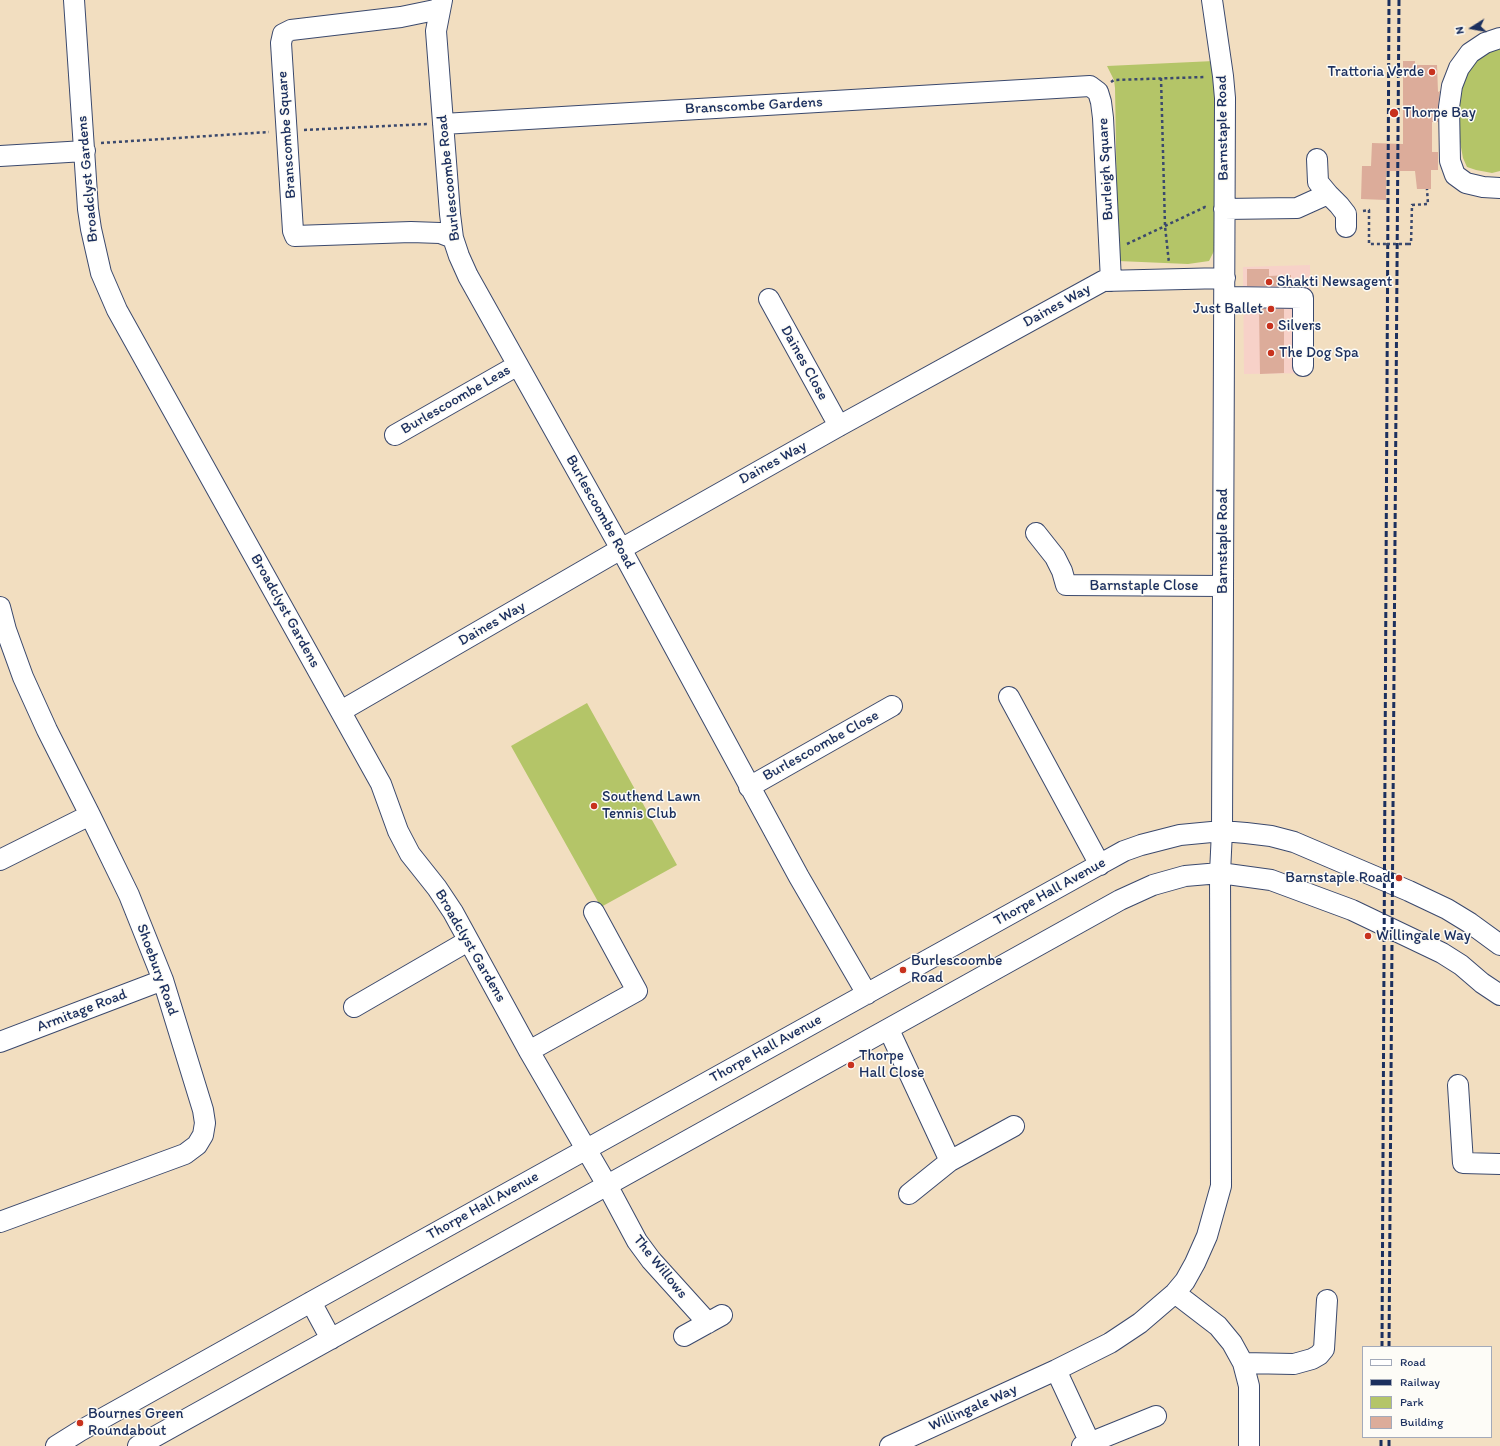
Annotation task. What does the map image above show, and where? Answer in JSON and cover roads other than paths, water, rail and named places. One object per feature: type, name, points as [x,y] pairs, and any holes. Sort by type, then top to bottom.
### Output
[{"type":"street","name":"Broadclyst Gardens","points":[[74,0],[88,209],[95,250],[101,273],[117,310],[341,711],[380,784],[398,831],[410,854],[437,888],[453,912],[530,1051],[607,1185]]},
{"type":"street","name":"Barnstaple Road","points":[[1212,0],[1225,98],[1222,831],[1220,873]]},
{"type":"street","name":"Burlescoombe Road","points":[[441,4],[436,31],[450,214],[453,238],[459,256],[468,276],[621,549],[799,877],[867,994]]},
{"type":"street","name":"Branscombe Square","points":[[441,4],[401,17],[291,30],[283,34],[281,44],[293,231],[295,236],[417,232],[440,233],[453,238]]},
{"type":"street","points":[[1500,38],[1485,44],[1470,53],[1459,68],[1452,86],[1449,107],[1450,161],[1455,175],[1466,183],[1483,187],[1500,188]]},
{"type":"street","name":"Burleigh Square","points":[[1065,88],[1090,86],[1098,92],[1102,102],[1111,281]]},
{"type":"street","name":"Branscombe Gardens","points":[[443,124],[1065,88]]},
{"type":"street","points":[[0,156],[84,148]]},
{"type":"street","points":[[1317,159],[1318,182],[1340,205],[1346,214],[1346,227]]},
{"type":"street","points":[[1224,209],[1297,208],[1328,194]]},
{"type":"street","name":"Daines Way","points":[[341,711],[621,549],[1094,285],[1103,281],[1170,278],[1225,278]]},
{"type":"street","points":[[1225,297],[1303,298],[1303,366]]},
{"type":"street","name":"Daines Close","points":[[769,300],[839,426]]},
{"type":"street","name":"Burlescoombe Leas","points":[[395,435],[518,365]]},
{"type":"street","name":"Barnstaple Close","points":[[1036,533],[1055,557],[1062,571],[1066,585],[1222,586]]},
{"type":"street","name":"Shoebury Road","points":[[0,607],[6,630],[23,676],[47,730],[129,895],[163,980],[203,1110],[204,1123],[203,1135],[197,1146],[185,1154],[0,1222]]},
{"type":"street","points":[[1009,697],[1100,864]]},
{"type":"street","name":"Burlescoombe Close","points":[[749,786],[892,706]]},
{"type":"street","points":[[0,860],[90,815]]},
{"type":"street","name":"Thorpe Hall Avenue","points":[[56,1446],[80,1431],[311,1302],[1100,864],[1124,851],[1141,845],[1180,835],[1222,831],[1271,836],[1294,842],[1409,890],[1447,909],[1470,923],[1500,945]]},
{"type":"street","points":[[148,1444],[331,1339],[607,1185],[889,1030],[1120,900],[1153,885],[1185,876],[1220,873],[1270,880],[1352,910],[1442,953],[1461,965],[1482,983],[1500,995]]},
{"type":"street","name":"Willingale Way","points":[[890,1446],[1056,1370],[1110,1343],[1140,1324],[1175,1293],[1196,1263],[1207,1236],[1221,1186],[1220,873]]},
{"type":"street","points":[[530,1051],[637,991],[594,912]]},
{"type":"street","points":[[354,1007],[468,940]]},
{"type":"street","name":"Armitage Road","points":[[0,1042],[163,980]]},
{"type":"street","points":[[889,1030],[950,1161]]},
{"type":"street","points":[[1458,1084],[1463,1163],[1500,1164]]},
{"type":"street","points":[[909,1194],[950,1161],[1014,1126]]},
{"type":"street","name":"The Willows","points":[[607,1185],[640,1246],[651,1260],[715,1319],[684,1336]]},
{"type":"street","points":[[1175,1293],[1218,1326],[1232,1343],[1243,1363],[1249,1386],[1249,1446]]},
{"type":"street","points":[[1243,1363],[1294,1364],[1319,1355],[1324,1349],[1326,1300]]},
{"type":"street","points":[[311,1302],[331,1339]]},
{"type":"street","points":[[1056,1370],[1086,1444],[1156,1416]]},
{"type":"railway","points":[[1382,1346],[1389,0]]},
{"type":"railway","points":[[1389,1346],[1399,0]]},
{"type":"railway","points":[[1381,1438],[1381,1446]]},
{"type":"railway","points":[[1389,1438],[1389,1446]]},
{"type":"place","name":"Trattoria Verde","points":[[1432,72]]},
{"type":"place","name":"Thorpe Bay","points":[[1394,113]]},
{"type":"place","name":"Shakti Newsagent","points":[[1269,282]]},
{"type":"place","name":"Just Ballet","points":[[1271,309]]},
{"type":"place","name":"Silvers","points":[[1270,326]]},
{"type":"place","name":"The Dog Spa","points":[[1271,353]]},
{"type":"place","name":"Southend Lawn Tennis Club","points":[[594,806]]},
{"type":"place","name":"Barnstaple Road","points":[[1399,878]]},
{"type":"place","name":"Willingale Way","points":[[1368,936]]},
{"type":"place","name":"Burlescoombe Road","points":[[903,970]]},
{"type":"place","name":"Thorpe Hall Close","points":[[851,1065]]},
{"type":"place","name":"Bournes Green Roundabout","points":[[80,1423]]}]
